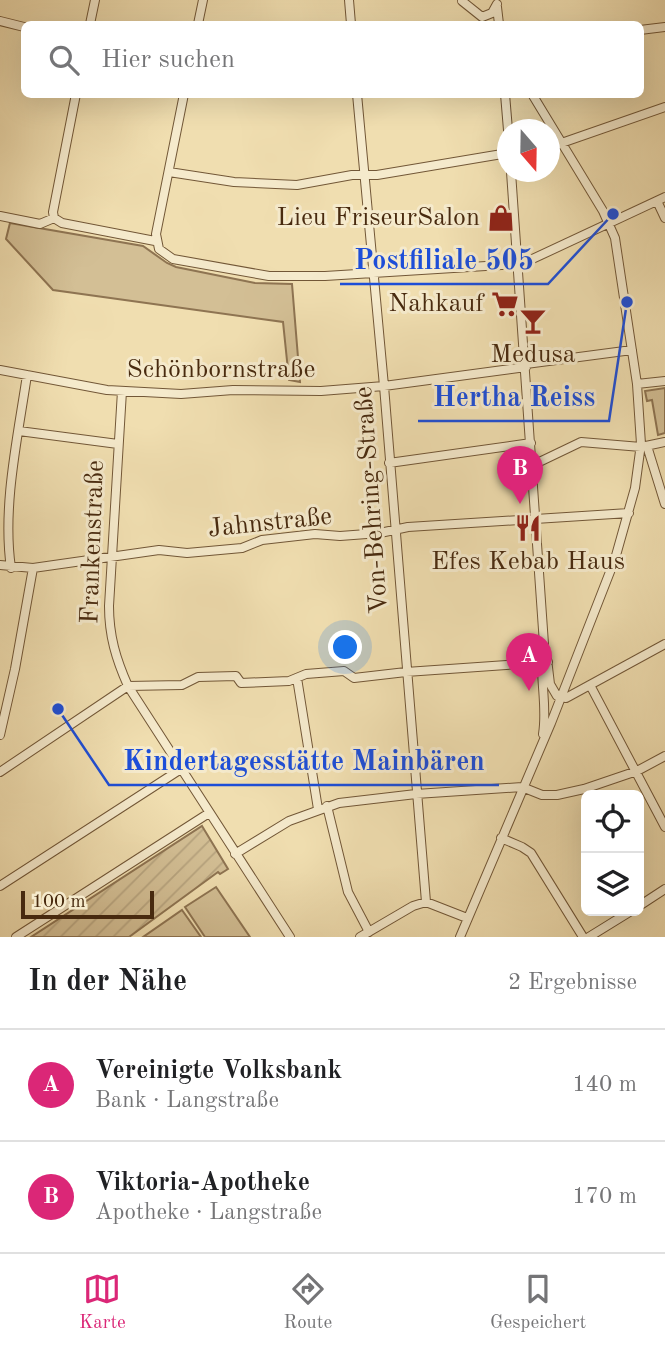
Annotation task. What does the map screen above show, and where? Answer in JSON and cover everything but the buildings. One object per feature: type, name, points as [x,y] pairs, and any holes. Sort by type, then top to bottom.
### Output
[{"type":"street","points":[[90,21],[94,0]]},
{"type":"street","points":[[199,21],[203,0]]},
{"type":"street","points":[[349,0],[351,21]]},
{"type":"street","points":[[462,0],[482,17],[492,13],[498,1]]},
{"type":"street","points":[[462,0],[480,21]]},
{"type":"street","points":[[498,1],[499,21]]},
{"type":"street","points":[[0,22],[21,26]]},
{"type":"street","points":[[644,30],[665,27]]},
{"type":"street","points":[[75,98],[54,218],[62,223],[157,245],[173,259],[258,276],[374,273],[518,264],[661,199],[665,218]]},
{"type":"street","points":[[157,245],[183,98]]},
{"type":"street","name":"Von-Behring-Straße","points":[[357,98],[426,902]]},
{"type":"street","points":[[505,98],[507,119]]},
{"type":"street","points":[[534,98],[610,223],[617,244],[644,447],[665,504]]},
{"type":"street","points":[[562,144],[665,107]]},
{"type":"street","points":[[169,172],[234,182],[289,185],[497,155]]},
{"type":"street","points":[[513,182],[545,662],[545,718],[536,756]]},
{"type":"street","points":[[0,216],[40,224],[54,218]]},
{"type":"street","name":"Schönbornstraße","points":[[0,370],[122,391],[169,394],[251,390],[315,392],[384,386],[632,350]]},
{"type":"street","points":[[11,568],[11,498],[27,375]]},
{"type":"street","points":[[637,384],[665,380]]},
{"type":"street","name":"Frankenstraße","points":[[122,391],[112,557],[110,635],[115,657],[128,687],[290,937]]},
{"type":"street","points":[[19,431],[118,443]]},
{"type":"street","points":[[533,465],[581,442],[644,447],[665,442]]},
{"type":"street","points":[[389,463],[531,443]]},
{"type":"street","points":[[460,937],[561,698],[615,559],[644,447]]},
{"type":"street","name":"Jahnstraße","points":[[0,565],[33,568],[163,550],[187,553],[235,549],[262,540],[315,534],[340,536],[628,513]]},
{"type":"street","points":[[0,735],[33,568]]},
{"type":"street","points":[[545,662],[555,694],[561,698],[568,697],[665,644]]},
{"type":"street","points":[[0,760],[2,770],[128,687],[182,685],[198,677],[236,676],[241,683],[289,681],[306,674],[344,671],[354,678],[545,662]]},
{"type":"street","points":[[297,678],[318,809]]},
{"type":"street","points":[[590,685],[665,827]]},
{"type":"street","points":[[236,854],[282,825],[327,806],[416,794],[522,787],[542,794],[556,795],[584,789],[637,771],[665,756]]},
{"type":"street","points":[[0,886],[181,769]]},
{"type":"street","points":[[327,806],[347,889],[369,932]]},
{"type":"street","points":[[16,937],[209,813]]},
{"type":"street","points":[[501,838],[531,853],[583,937]]},
{"type":"street","points":[[644,903],[665,889]]},
{"type":"street","points":[[360,937],[413,906],[426,902],[467,918]]},
{"type":"street","points":[[589,937],[623,916]]},
{"type":"shaded area","points":[[10,223],[143,246],[176,267],[255,283],[292,284],[300,382],[289,380],[283,322],[53,290],[6,239]]},
{"type":"shaded area","points":[[665,388],[665,433],[658,435],[652,400],[647,401],[645,391]]},
{"type":"shaded area","points":[[202,826],[228,869],[220,874],[218,872],[129,937],[31,937]]},
{"type":"shaded area","points":[[216,887],[250,937],[205,937],[185,907]]},
{"type":"shaded area","points":[[182,910],[201,937],[143,937]]},
{"type":"place","name":"Postfiliale 505","points":[[613,214]]},
{"type":"place","name":"Lieu FriseurSalon","points":[[501,218]]},
{"type":"place","name":"Hertha Reiss","points":[[627,302]]},
{"type":"place","name":"Nahkauf","points":[[505,304]]},
{"type":"place","name":"Medusa","points":[[533,321]]},
{"type":"place","name":"Viktoria-Apotheke","points":[[520,504]]},
{"type":"place","name":"Efes Kebab Haus","points":[[528,528]]},
{"type":"place","name":"Vereinigte Volksbank","points":[[529,691]]},
{"type":"place","name":"Kindertagesstätte Mainbären","points":[[58,709]]}]
